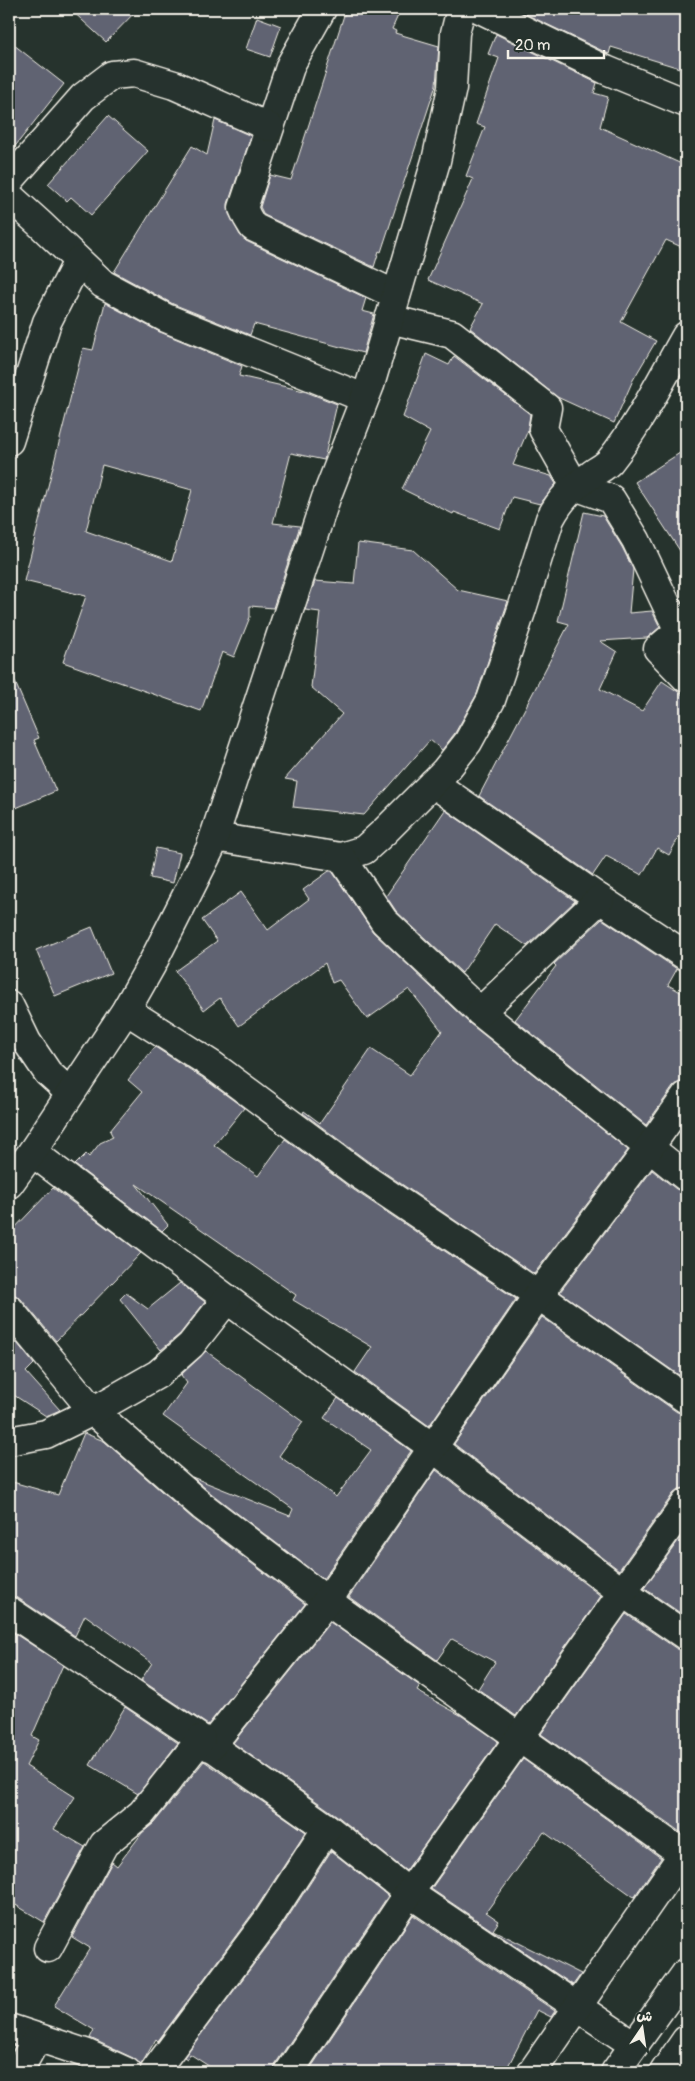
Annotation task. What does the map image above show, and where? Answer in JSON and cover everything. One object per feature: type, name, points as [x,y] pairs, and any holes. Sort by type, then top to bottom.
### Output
[{"type":"street","points":[[322,9],[291,64],[243,208],[246,217],[253,227],[393,307],[452,334],[547,408],[543,429],[575,486],[611,499],[636,540],[682,630],[658,649],[686,678]]},
{"type":"street","points":[[9,1184],[126,1010],[152,964],[210,849],[326,498],[364,398],[393,307],[436,162],[452,88],[455,33],[461,9]]},
{"type":"street","points":[[480,9],[606,70],[686,102]]},
{"type":"street","points":[[9,181],[83,97],[112,75],[134,73],[174,85],[269,127]]},
{"type":"street","points":[[9,196],[103,284],[166,318],[364,398]]},
{"type":"street","points":[[9,441],[48,322],[78,261]]},
{"type":"street","points":[[214,837],[341,857],[364,850],[434,782],[468,742],[491,700],[550,519],[561,499],[575,486],[608,463],[635,426],[686,336]]},
{"type":"street","points":[[434,782],[600,899],[686,956]]},
{"type":"street","points":[[341,857],[384,921],[480,1012],[686,1177]]},
{"type":"street","points":[[480,1012],[600,899]]},
{"type":"street","points":[[9,1005],[27,1042],[48,1073],[70,1093]]},
{"type":"street","points":[[126,1010],[212,1065],[357,1173],[538,1295],[686,1399]]},
{"type":"street","points":[[48,1948],[104,1844],[142,1813],[206,1743],[327,1601],[538,1295],[686,1096]]},
{"type":"street","points":[[32,1152],[227,1299],[432,1447],[622,1592],[686,1636]]},
{"type":"street","points":[[9,1441],[46,1434],[94,1411],[158,1374],[191,1346],[227,1299]]},
{"type":"street","points":[[9,1309],[94,1411],[202,1506],[327,1601],[685,1855],[532,2072]]},
{"type":"street","points":[[289,2072],[409,1893],[686,1503]]},
{"type":"street","points":[[9,1611],[206,1743],[327,1828],[409,1893],[634,2045]]},
{"type":"street","points":[[154,2072],[268,1919],[327,1828]]},
{"type":"street","points":[[615,2072],[686,1973]]},
{"type":"street","points":[[9,2028],[85,2053],[127,2072]]},
{"type":"street","points":[[18,2072],[37,2038]]},
{"type":"street","points":[[664,2072],[686,2040]]},
{"type":"building","points":[[70,9],[138,9],[106,42]]},
{"type":"building","points":[[346,9],[401,9],[392,29],[396,31],[395,33],[439,46],[436,85],[381,252],[379,251],[374,267],[264,215],[260,207],[270,175],[291,180]]},
{"type":"building","points":[[515,9],[686,9],[686,70],[611,47],[609,54]]},
{"type":"building","points":[[257,17],[281,26],[270,57],[246,49]]},
{"type":"building","points":[[496,34],[597,83],[594,93],[608,97],[600,127],[686,166],[686,249],[666,240],[621,322],[656,341],[633,380],[614,423],[557,397],[470,328],[483,304],[428,280],[473,179],[466,176],[485,127],[476,124],[499,58],[488,54]]},
{"type":"building","points":[[9,41],[64,84],[9,154]]},
{"type":"building","points":[[108,116],[148,151],[91,215],[71,197],[67,201],[48,184]]},
{"type":"building","points":[[215,120],[251,136],[228,204],[229,214],[240,235],[246,241],[366,298],[362,311],[374,314],[363,353],[254,324],[250,335],[173,304],[114,272],[192,146],[207,155]]},
{"type":"building","points":[[105,303],[160,332],[242,366],[239,376],[304,391],[337,404],[324,460],[291,453],[273,523],[300,526],[273,608],[250,606],[250,617],[234,657],[222,652],[201,711],[63,662],[86,596],[24,581],[83,348],[93,350]],"holes":[[[102,465],[192,490],[172,561],[86,531]]]},
{"type":"building","points":[[426,354],[449,365],[454,356],[530,414],[528,430],[513,465],[551,476],[556,484],[540,504],[512,497],[500,529],[454,512],[453,514],[402,489],[430,432],[403,417]]},
{"type":"building","points":[[686,449],[686,560],[635,482]]},
{"type":"building","points":[[584,512],[603,516],[633,569],[629,613],[652,611],[660,627],[647,638],[600,641],[617,652],[600,689],[642,711],[662,681],[686,697],[686,824],[669,855],[657,848],[642,875],[606,856],[593,875],[479,796],[569,624],[558,621]]},
{"type":"building","points":[[358,543],[413,550],[458,590],[508,601],[477,694],[455,733],[442,750],[430,740],[364,815],[293,807],[297,781],[285,779],[342,714],[311,687],[320,612],[305,610],[315,581],[354,584]]},
{"type":"building","points":[[9,668],[39,738],[34,740],[56,791],[9,811]]},
{"type":"building","points":[[445,810],[575,901],[527,946],[495,924],[462,973],[396,911],[386,896]]},
{"type":"building","points":[[156,848],[180,853],[173,883],[150,878]]},
{"type":"building","points":[[329,871],[332,871],[373,932],[469,1023],[628,1150],[534,1274],[366,1160],[303,1113],[304,1111],[320,1123],[371,1049],[410,1075],[442,1031],[409,989],[367,1019],[339,980],[332,983],[325,963],[239,1026],[220,998],[204,1010],[175,971],[217,941],[202,920],[241,892],[268,930],[309,899],[303,890]]},
{"type":"building","points":[[602,919],[677,969],[668,985],[686,995],[686,1081],[679,1082],[673,1087],[646,1125],[515,1020],[556,966],[554,964]]},
{"type":"building","points":[[92,927],[111,973],[55,996],[36,950]]},
{"type":"building","points":[[155,1047],[203,1078],[244,1108],[214,1145],[258,1176],[285,1139],[348,1186],[516,1299],[429,1426],[355,1372],[372,1347],[293,1300],[296,1295],[136,1184],[168,1225],[162,1231],[75,1165],[86,1154],[89,1157],[100,1143],[113,1137],[110,1131],[142,1092],[128,1080]]},
{"type":"building","points":[[652,1170],[676,1189],[686,1192],[686,1380],[560,1292]]},
{"type":"building","points":[[53,1188],[141,1253],[56,1341],[21,1299],[9,1294],[9,1234]]},
{"type":"building","points":[[180,1283],[205,1302],[180,1334],[161,1350],[120,1299],[126,1293],[148,1309]]},
{"type":"building","points":[[542,1317],[677,1412],[686,1414],[686,1488],[679,1489],[673,1494],[619,1570],[454,1444]]},
{"type":"building","points":[[9,1333],[34,1364],[26,1372],[60,1410],[46,1416],[9,1392]]},
{"type":"building","points":[[206,1351],[303,1422],[279,1456],[336,1497],[371,1450],[324,1418],[338,1398],[411,1451],[323,1579],[192,1477],[290,1516],[293,1509],[163,1416],[187,1383],[181,1375]]},
{"type":"building","points":[[84,1433],[104,1441],[192,1518],[305,1604],[208,1725],[141,1680],[152,1663],[85,1615],[75,1636],[18,1598],[9,1596],[9,1481],[58,1495]]},
{"type":"building","points":[[436,1470],[601,1596],[516,1716],[478,1689],[495,1662],[452,1639],[437,1660],[349,1597]]},
{"type":"building","points":[[686,1530],[686,1617],[644,1588]]},
{"type":"building","points":[[626,1614],[677,1649],[686,1651],[686,1829],[683,1834],[541,1734]]},
{"type":"building","points":[[330,1622],[420,1686],[417,1691],[462,1716],[498,1741],[406,1871],[336,1815],[233,1743]]},
{"type":"building","points":[[9,1630],[63,1665],[32,1736],[39,1740],[26,1766],[75,1797],[54,1829],[85,1847],[44,1922],[9,1901]]},
{"type":"building","points":[[125,1707],[178,1743],[138,1794],[90,1765]]},
{"type":"building","points":[[523,1759],[661,1858],[634,1897],[544,1832],[486,1912],[499,1921],[493,1930],[581,1974],[573,1985],[431,1889]]},
{"type":"building","points":[[204,1761],[306,1832],[255,1910],[158,2041],[156,2039],[141,2065],[133,2058],[90,2038],[94,2030],[54,2006],[90,1948],[72,1937],[112,1862],[117,1866],[142,1833],[154,1823]]},
{"type":"building","points":[[331,1851],[388,1896],[276,2063],[274,2072],[218,2072],[190,2054],[187,2059],[184,2057],[281,1928]]},
{"type":"building","points":[[413,1915],[555,2011],[551,2017],[537,2010],[505,2072],[308,2072]]}]
